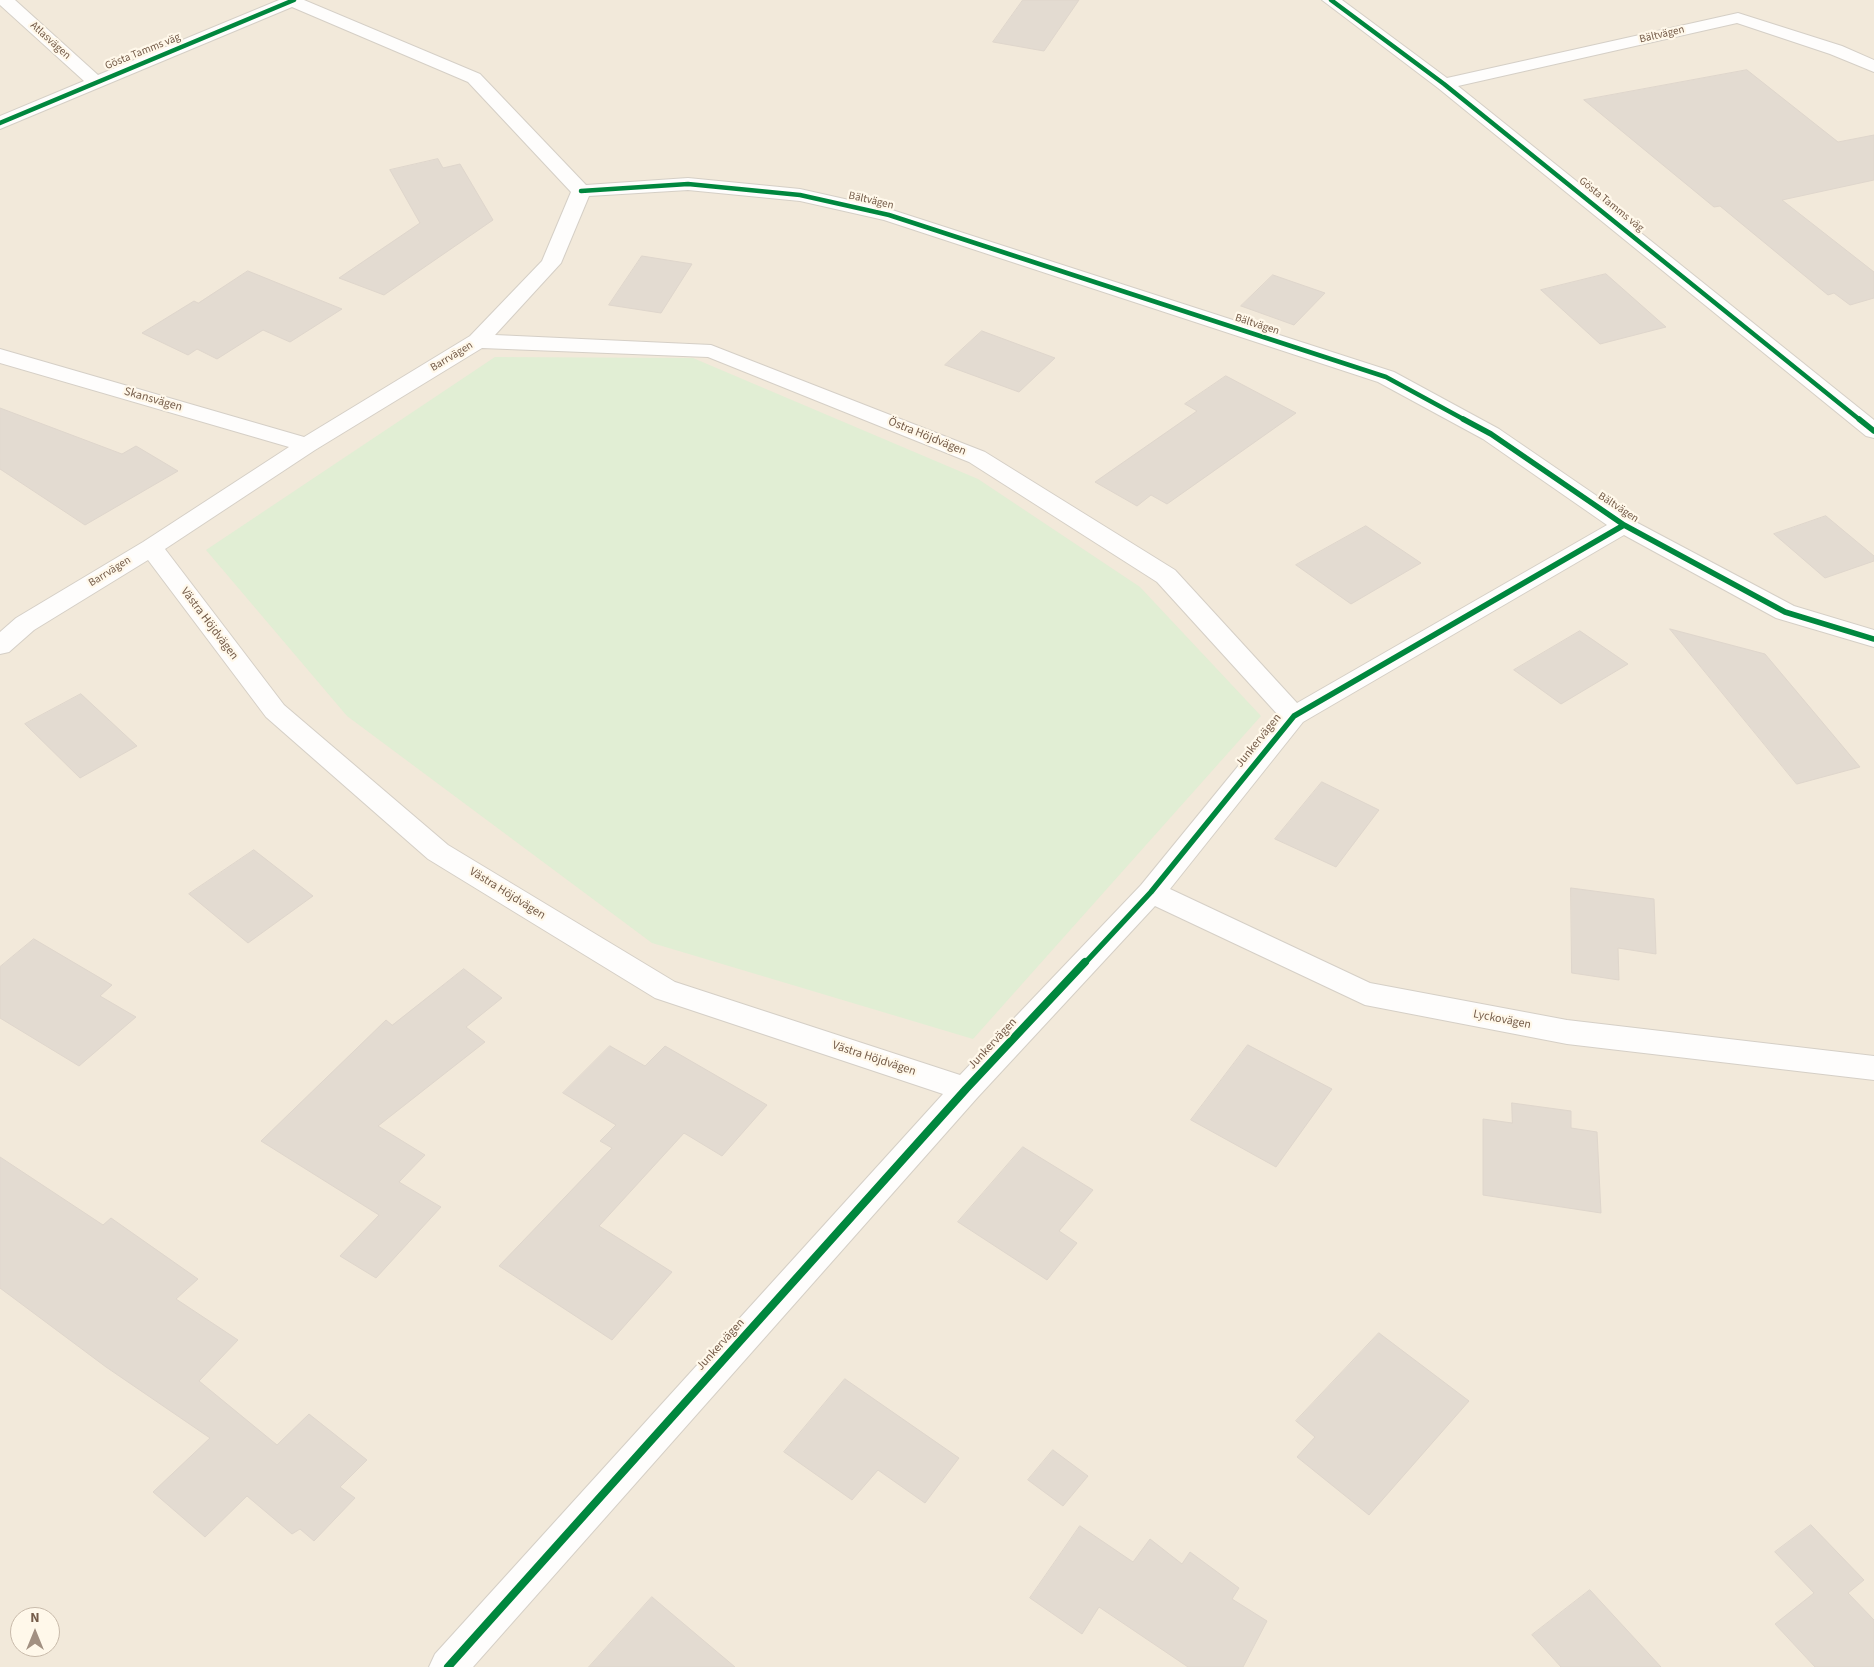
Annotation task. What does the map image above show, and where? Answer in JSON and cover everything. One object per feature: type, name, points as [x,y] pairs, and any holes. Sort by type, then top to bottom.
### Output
[{"type":"street","name":"Atlasvägen","points":[[5,0],[95,82]]},
{"type":"street","name":"Gösta Tamms väg","points":[[0,123],[293,0]]},
{"type":"street","points":[[293,0],[474,78],[581,191]]},
{"type":"street","name":"Gösta Tamms väg","points":[[1332,0],[1444,84],[1874,431]]},
{"type":"street","name":"Bältvägen","points":[[1444,84],[1738,18],[1836,50],[1874,67]]},
{"type":"street","name":"Bältvägen","points":[[581,191],[688,184],[800,195],[889,215],[1386,378],[1491,434],[1624,525],[1785,612],[1874,639]]},
{"type":"street","name":"Barrvägen","points":[[0,646],[25,624],[151,547],[306,445],[478,341],[550,263],[581,191]]},
{"type":"street","name":"Östra Höjdvägen","points":[[478,341],[711,351],[977,457],[1166,576],[1294,716]]},
{"type":"street","name":"Skansvägen","points":[[0,356],[306,445]]},
{"type":"street","name":"Junkervägen","points":[[448,1667],[966,1089],[1151,892],[1294,716],[1624,525]]},
{"type":"street","name":"Västra Höjdvägen","points":[[151,547],[275,711],[438,852],[665,990],[966,1089]]},
{"type":"street","name":"Lyckovägen","points":[[1151,892],[1364,993],[1567,1032],[1874,1068]]},
{"type":"shaded area","points":[[0,0],[1874,0],[1874,1667],[0,1667]]},
{"type":"green space","points":[[495,357],[693,358],[978,479],[1140,587],[1261,716],[973,1039],[652,943],[347,716],[206,550]]},
{"type":"building","points":[[1023,0],[1079,0],[1044,51],[993,42]]},
{"type":"building","points":[[1747,70],[1838,142],[1874,135],[1874,180],[1782,200],[1874,272],[1874,298],[1850,305],[1834,293],[1828,295],[1720,206],[1714,207],[1584,100]]},
{"type":"building","points":[[438,159],[443,168],[460,164],[493,220],[384,295],[339,278],[420,223],[390,170]]},
{"type":"building","points":[[642,256],[692,264],[661,313],[609,305]]},
{"type":"building","points":[[248,271],[342,309],[290,342],[263,330],[217,359],[197,349],[188,355],[142,333],[194,301],[198,303]]},
{"type":"building","points":[[1606,274],[1666,327],[1600,344],[1541,290]]},
{"type":"building","points":[[1273,275],[1325,293],[1294,325],[1241,306]]},
{"type":"building","points":[[982,331],[1055,358],[1019,392],[945,365]]},
{"type":"building","points":[[1226,376],[1296,413],[1167,504],[1151,495],[1137,506],[1095,482],[1197,411],[1185,404]]},
{"type":"building","points":[[0,408],[122,454],[136,446],[178,471],[85,525],[0,469]]},
{"type":"building","points":[[1826,516],[1874,556],[1874,561],[1825,578],[1774,534]]},
{"type":"building","points":[[1366,526],[1421,563],[1351,604],[1296,565]]},
{"type":"building","points":[[1670,629],[1765,654],[1860,767],[1797,784]]},
{"type":"building","points":[[1580,631],[1628,664],[1561,704],[1514,670]]},
{"type":"building","points":[[81,694],[137,746],[80,778],[25,724]]},
{"type":"building","points":[[1322,782],[1379,810],[1336,867],[1275,839]]},
{"type":"building","points":[[254,850],[313,896],[248,943],[189,894]]},
{"type":"building","points":[[1571,888],[1654,899],[1656,954],[1618,948],[1619,980],[1572,973]]},
{"type":"building","points":[[34,939],[112,985],[100,996],[136,1017],[79,1066],[0,1018],[0,967]]},
{"type":"building","points":[[464,969],[502,998],[466,1027],[485,1042],[378,1126],[425,1155],[399,1182],[441,1207],[376,1278],[340,1256],[379,1215],[261,1141],[386,1020],[392,1025]]},
{"type":"building","points":[[1248,1045],[1332,1089],[1276,1167],[1191,1120]]},
{"type":"building","points":[[610,1046],[645,1066],[665,1046],[767,1105],[722,1156],[684,1133],[599,1226],[672,1272],[612,1340],[499,1266],[612,1148],[600,1141],[616,1125],[563,1093]]},
{"type":"building","points":[[1512,1103],[1571,1111],[1571,1128],[1597,1132],[1601,1213],[1483,1195],[1483,1119],[1512,1123]]},
{"type":"building","points":[[1023,1147],[1093,1190],[1059,1231],[1077,1243],[1047,1280],[958,1222]]},
{"type":"building","points":[[0,1157],[103,1225],[111,1218],[198,1279],[176,1299],[238,1340],[199,1381],[277,1445],[309,1414],[367,1460],[340,1487],[355,1498],[314,1541],[300,1529],[292,1534],[247,1496],[205,1537],[153,1492],[210,1438],[106,1367],[0,1288]]},
{"type":"building","points":[[1379,1333],[1469,1401],[1369,1515],[1297,1457],[1315,1437],[1296,1421]]},
{"type":"building","points":[[845,1379],[959,1458],[925,1503],[878,1470],[852,1500],[784,1452]]},
{"type":"building","points":[[1053,1450],[1088,1476],[1063,1506],[1028,1480]]},
{"type":"building","points":[[1811,1525],[1864,1580],[1848,1593],[1874,1620],[1874,1667],[1815,1667],[1775,1624],[1814,1593],[1775,1552]]},
{"type":"building","points":[[1080,1526],[1133,1562],[1150,1539],[1182,1564],[1190,1552],[1239,1588],[1232,1599],[1267,1621],[1243,1667],[1188,1667],[1099,1607],[1082,1634],[1030,1598]]},
{"type":"building","points":[[1590,1590],[1661,1667],[1561,1667],[1532,1635]]},
{"type":"building","points":[[652,1597],[735,1667],[589,1667]]},
{"type":"cycle path","points":[[0,123],[294,0]]},
{"type":"cycle path","points":[[1331,0],[1444,84],[1874,431]]},
{"type":"cycle path","points":[[581,191],[688,184],[800,195],[889,215],[1386,377],[1491,434],[1624,525],[1785,612],[1874,639]]},
{"type":"cycle path","points":[[448,1667],[966,1089],[1151,892],[1294,716],[1624,525]]}]
